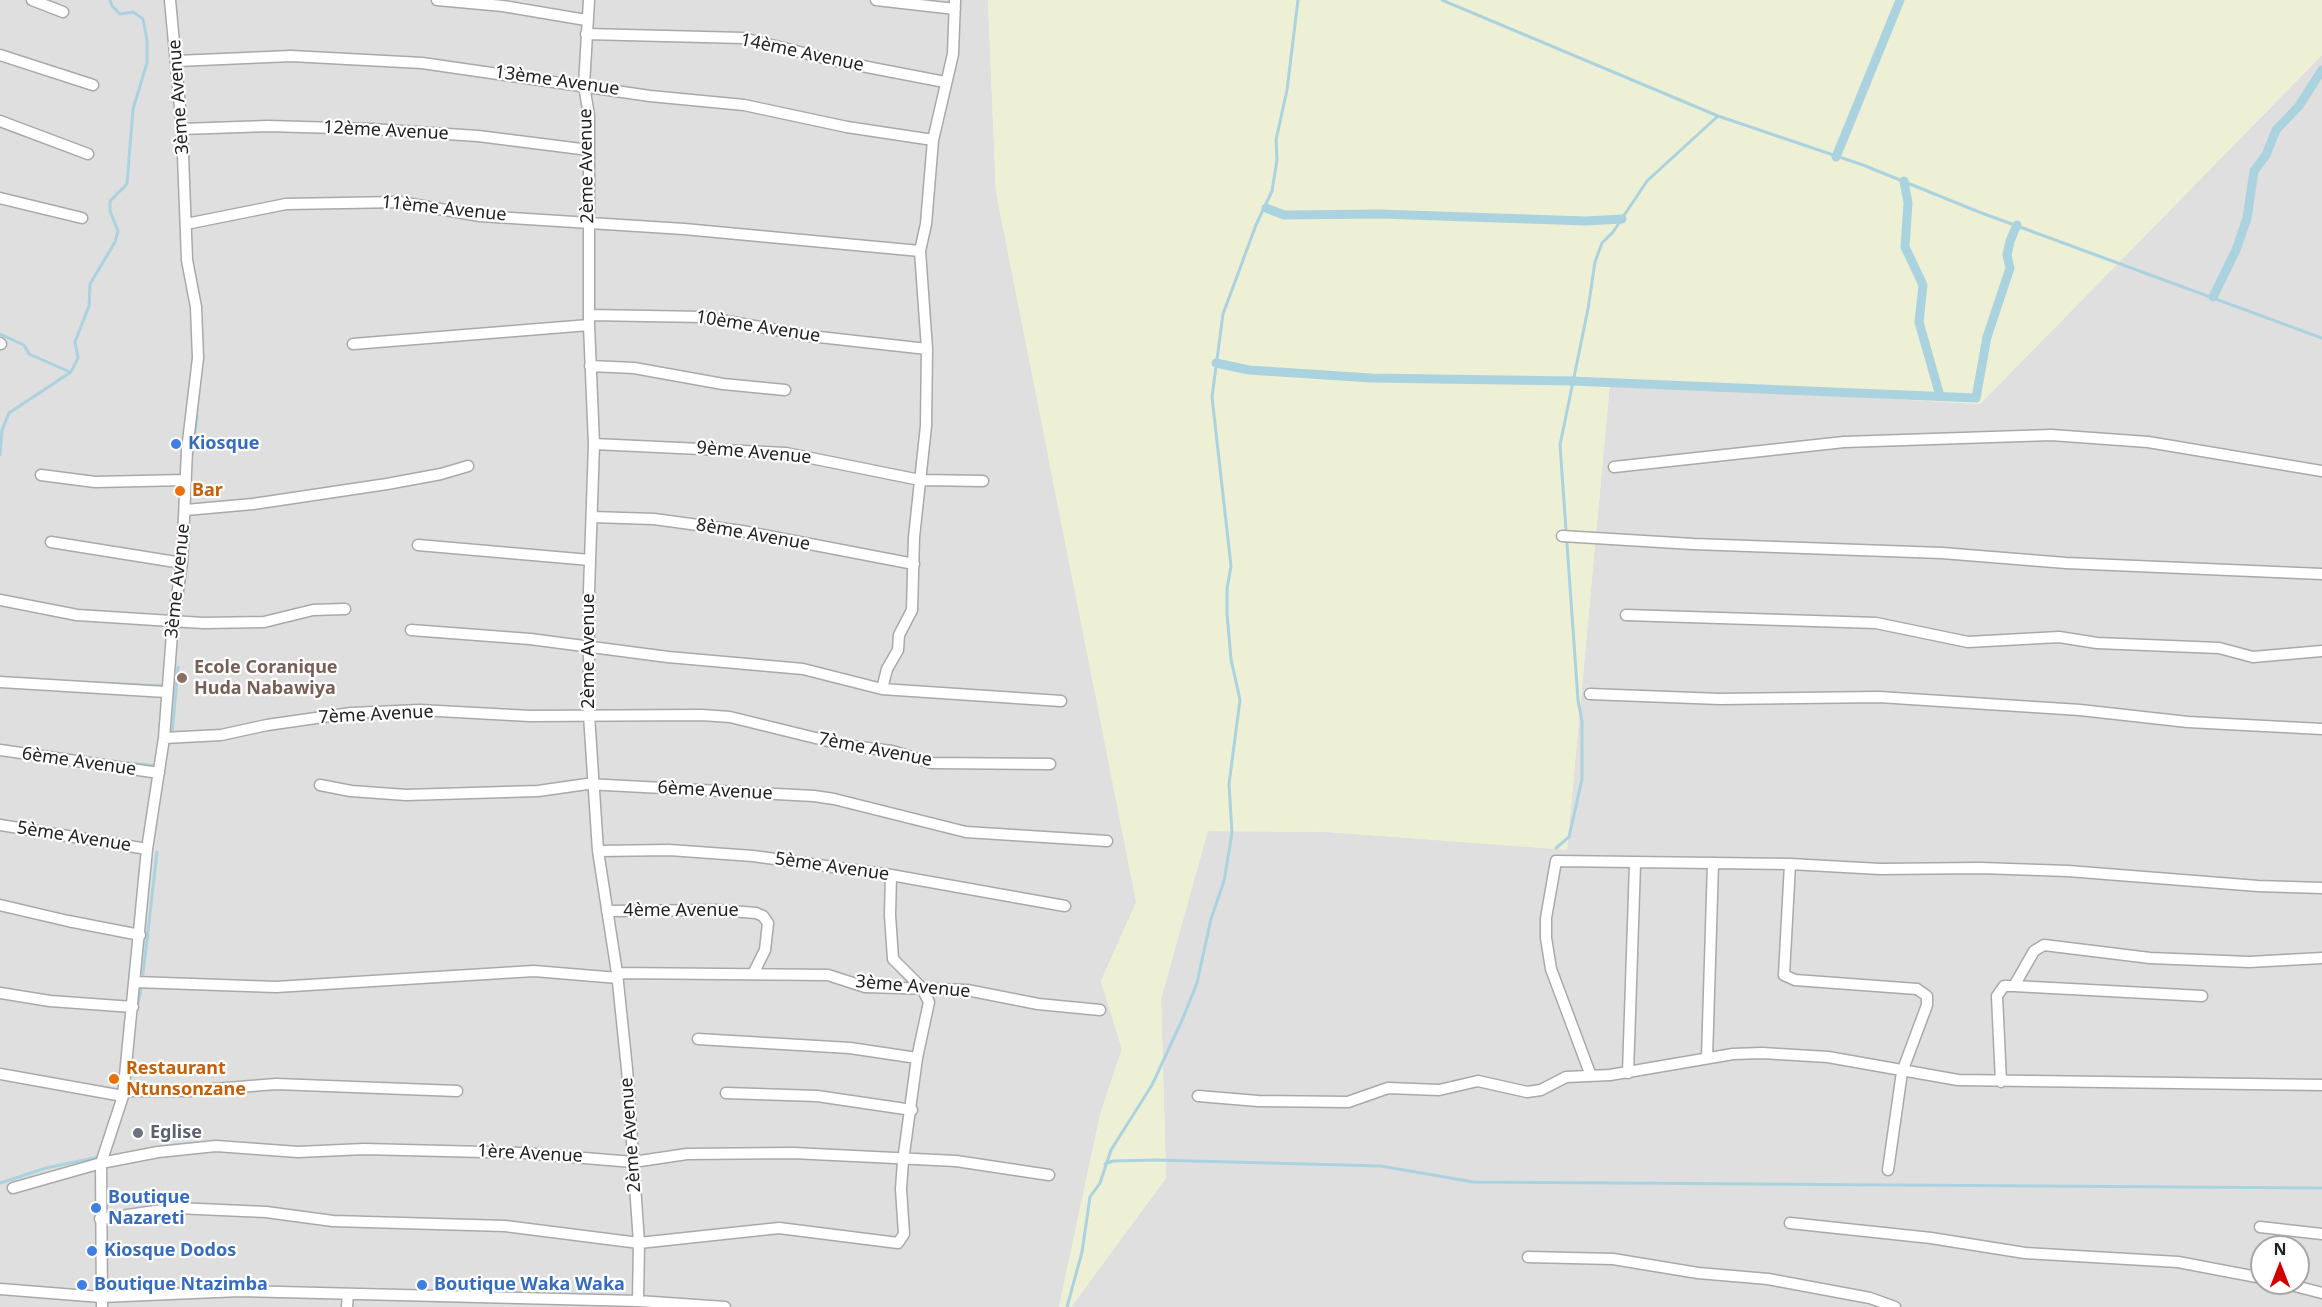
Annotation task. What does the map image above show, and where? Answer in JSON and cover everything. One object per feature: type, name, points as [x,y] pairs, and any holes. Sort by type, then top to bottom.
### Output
[{"type":"street","points":[[32,0],[63,12]]},
{"type":"street","name":"3ème Avenue","points":[[102,1302],[100,1219],[102,1163],[124,1093],[147,849],[164,738],[173,621],[183,563],[186,480],[198,358],[196,307],[187,260],[182,129],[170,0]]},
{"type":"street","points":[[437,0],[503,6],[586,20]]},
{"type":"street","name":"2ème Avenue","points":[[589,0],[586,20],[584,85],[589,150],[589,320],[594,444],[588,646],[589,715],[598,851],[617,975],[633,1162],[639,1242],[638,1301]]},
{"type":"street","points":[[876,0],[955,5],[953,54],[933,140],[926,224],[920,251],[927,349],[925,447],[920,480],[912,610],[899,635],[898,650],[887,669],[882,689]]},
{"type":"street","name":"14ème Avenue","points":[[586,34],[743,38],[836,61],[945,82]]},
{"type":"street","points":[[0,55],[93,85]]},
{"type":"street","name":"13ème Avenue","points":[[177,61],[291,56],[422,63],[650,96],[744,105],[847,127],[933,140]]},
{"type":"street","points":[[0,121],[88,154]]},
{"type":"street","name":"12ème Avenue","points":[[182,129],[268,126],[371,129],[478,136],[589,150]]},
{"type":"street","points":[[0,198],[82,218]]},
{"type":"street","name":"11ème Avenue","points":[[186,224],[286,204],[400,202],[480,216],[538,218],[588,224],[757,235],[920,251]]},
{"type":"street","name":"10ème Avenue","points":[[353,344],[589,320],[704,318],[810,336],[927,349]]},
{"type":"street","points":[[590,366],[634,368],[723,384],[785,390]]},
{"type":"street","points":[[1614,467],[1827,443],[2051,435],[2148,442],[2322,471]]},
{"type":"street","name":"9ème Avenue","points":[[594,444],[797,454],[920,480],[984,481]]},
{"type":"street","points":[[186,510],[283,500],[441,474],[468,466]]},
{"type":"street","points":[[41,475],[95,482],[186,480]]},
{"type":"street","name":"8ème Avenue","points":[[592,517],[654,519],[731,530],[914,564]]},
{"type":"street","points":[[1565,536],[2322,574]]},
{"type":"street","points":[[51,542],[183,563]]},
{"type":"street","points":[[418,545],[590,560]]},
{"type":"street","points":[[0,600],[53,612],[173,621],[264,622],[313,610],[345,609]]},
{"type":"street","points":[[1626,615],[1876,623],[1968,642],[2060,638],[2097,643],[2219,648],[2253,657],[2322,651]]},
{"type":"street","points":[[411,630],[811,670],[882,689],[1061,701]]},
{"type":"street","points":[[0,682],[166,692]]},
{"type":"street","points":[[1590,694],[1720,699],[1879,698],[2080,710],[2188,722],[2322,729]]},
{"type":"street","name":"7ème Avenue","points":[[164,738],[221,735],[267,724],[351,713],[420,710],[474,715],[702,715],[730,717],[844,745],[892,751],[932,763],[1050,764]]},
{"type":"street","name":"6ème Avenue","points":[[0,750],[159,774]]},
{"type":"street","name":"6ème Avenue","points":[[320,785],[351,791],[427,795],[538,791],[592,784],[824,797],[966,832],[1107,841]]},
{"type":"street","name":"5ème Avenue","points":[[0,825],[147,849]]},
{"type":"street","name":"5ème Avenue","points":[[598,851],[669,850],[739,855],[891,875],[1065,906]]},
{"type":"street","points":[[1591,1076],[1551,969],[1546,938],[1546,918],[1556,861],[1635,864],[1790,864],[1880,869],[2049,870],[2206,883],[2322,888]]},
{"type":"street","points":[[1707,1058],[1713,863]]},
{"type":"street","points":[[1628,1073],[1635,864]]},
{"type":"street","points":[[1790,864],[1784,975],[1795,980],[1923,992],[1927,996],[1927,1005],[1902,1072],[1888,1170]]},
{"type":"street","points":[[100,1219],[159,1209],[210,1209],[266,1212],[333,1221],[505,1226],[639,1242],[779,1228],[898,1243],[904,1234],[901,1189],[903,1161],[912,1110],[917,1058],[928,1002],[922,988],[893,959],[890,915],[891,875]]},
{"type":"street","points":[[0,904],[68,921],[140,934]]},
{"type":"street","name":"4ème Avenue","points":[[607,911],[718,910],[756,913],[763,916],[768,923],[765,950],[753,974]]},
{"type":"street","points":[[2014,986],[2034,951],[2044,945],[2150,958],[2248,962],[2322,957]]},
{"type":"street","name":"3ème Avenue","points":[[135,982],[276,987],[534,971],[617,975],[828,975],[866,987],[967,990],[1038,1004],[1100,1010]]},
{"type":"street","points":[[2001,1082],[1995,1004],[1999,989],[2004,986],[2105,993],[2202,996]]},
{"type":"street","points":[[0,993],[50,1001],[133,1007]]},
{"type":"street","points":[[698,1039],[850,1048],[917,1058]]},
{"type":"street","points":[[1198,1096],[1258,1101],[1348,1102],[1388,1088],[1439,1090],[1478,1081],[1527,1092],[1541,1090],[1566,1077],[1628,1073],[1707,1058],[1762,1053],[1828,1057],[1902,1072],[2001,1082],[2322,1085]]},
{"type":"street","points":[[0,1074],[124,1093],[189,1091],[276,1084],[457,1091]]},
{"type":"street","points":[[726,1094],[826,1097],[912,1110]]},
{"type":"street","name":"1ère Avenue","points":[[13,1188],[102,1163],[158,1152],[216,1146],[298,1152],[364,1149],[523,1153],[633,1162],[687,1154],[757,1152],[978,1163],[1049,1175]]},
{"type":"street","points":[[1790,1223],[1837,1226],[2025,1253],[2178,1262],[2250,1276]]},
{"type":"street","points":[[2260,1227],[2322,1234]]},
{"type":"street","points":[[1528,1257],[1613,1259],[1705,1274],[1768,1279],[1870,1298],[1896,1307]]},
{"type":"street","points":[[0,1289],[102,1302],[240,1290],[538,1303],[638,1301],[725,1307]]},
{"type":"street","points":[[347,1307],[348,1294]]},
{"type":"shaded area","points":[[0,0],[988,0],[996,192],[1137,902],[1101,981],[1122,1049],[1100,1115],[1059,1307],[0,1307]]},
{"type":"shaded area","points":[[2322,55],[2322,1307],[1071,1307],[1166,1178],[1161,999],[1207,831],[1328,832],[1567,849],[1610,382],[1980,404]]},
{"type":"green space","points":[[988,0],[2322,0],[2322,55],[1980,404],[1610,382],[1567,850],[1328,832],[1208,831],[1161,999],[1166,1178],[1071,1307],[1059,1307],[1100,1115],[1122,1049],[1101,981],[1136,902],[996,192]]},
{"type":"waterway","points":[[0,455],[2,430],[9,413],[71,372],[78,358],[75,342],[89,306],[90,284],[115,242],[118,231],[110,211],[110,201],[127,184],[133,109],[147,63],[147,40],[143,19],[133,12],[120,14],[112,6],[110,0]]},
{"type":"waterway","points":[[1067,1307],[1082,1252],[1090,1197],[1100,1183],[1111,1150],[1152,1085],[1183,1018],[1197,983],[1211,919],[1224,881],[1232,833],[1229,784],[1240,700],[1231,659],[1227,614],[1227,589],[1231,566],[1212,397],[1223,314],[1256,225],[1272,191],[1277,160],[1276,140],[1287,90],[1298,0]]},
{"type":"waterway","points":[[1442,0],[1718,116],[1863,165],[1979,212],[2322,338]]},
{"type":"waterway","points":[[1836,157],[1900,0]]},
{"type":"waterway","points":[[2213,297],[2236,250],[2247,218],[2254,171],[2266,155],[2276,130],[2299,106],[2322,70]]},
{"type":"waterway","points":[[1556,848],[1569,837],[1582,779],[1582,721],[1578,700],[1560,445],[1588,309],[1595,262],[1602,243],[1613,232],[1647,181],[1718,116]]},
{"type":"waterway","points":[[1904,181],[1908,203],[1905,247],[1923,285],[1919,322],[1940,396]]},
{"type":"waterway","points":[[1266,208],[1284,215],[1380,214],[1586,221],[1622,219]]},
{"type":"waterway","points":[[1216,363],[1249,370],[1371,378],[1572,381],[1976,398],[1987,337],[2010,268],[2007,255],[2017,225]]},
{"type":"waterway","points":[[0,334],[24,345],[29,354],[70,372]]},
{"type":"waterway","points":[[192,456],[197,416]]},
{"type":"waterway","points":[[183,594],[190,527]]},
{"type":"waterway","points":[[172,735],[178,667]]},
{"type":"waterway","points":[[96,683],[167,686]]},
{"type":"waterway","points":[[128,763],[157,766]]},
{"type":"waterway","points":[[143,974],[157,852]]},
{"type":"waterway","points":[[137,1008],[142,985]]},
{"type":"waterway","points":[[0,1183],[46,1168],[99,1157]]},
{"type":"waterway","points":[[1105,1164],[1113,1161],[1156,1160],[1381,1166],[1473,1182],[2322,1188]]},
{"type":"place","name":"Kiosque","points":[[176,444]]},
{"type":"place","name":"Bar","points":[[180,491]]},
{"type":"place","name":"Ecole Coranique Huda Nabawiya","points":[[182,678]]},
{"type":"place","name":"Restaurant Ntunsonzane","points":[[114,1079]]},
{"type":"place","name":"Eglise","points":[[138,1133]]},
{"type":"place","name":"Boutique Nazareti","points":[[96,1208]]},
{"type":"place","name":"Kiosque Dodos","points":[[92,1251]]},
{"type":"place","name":"Boutique Ntazimba","points":[[82,1285]]},
{"type":"place","name":"Boutique Waka Waka","points":[[422,1285]]}]
